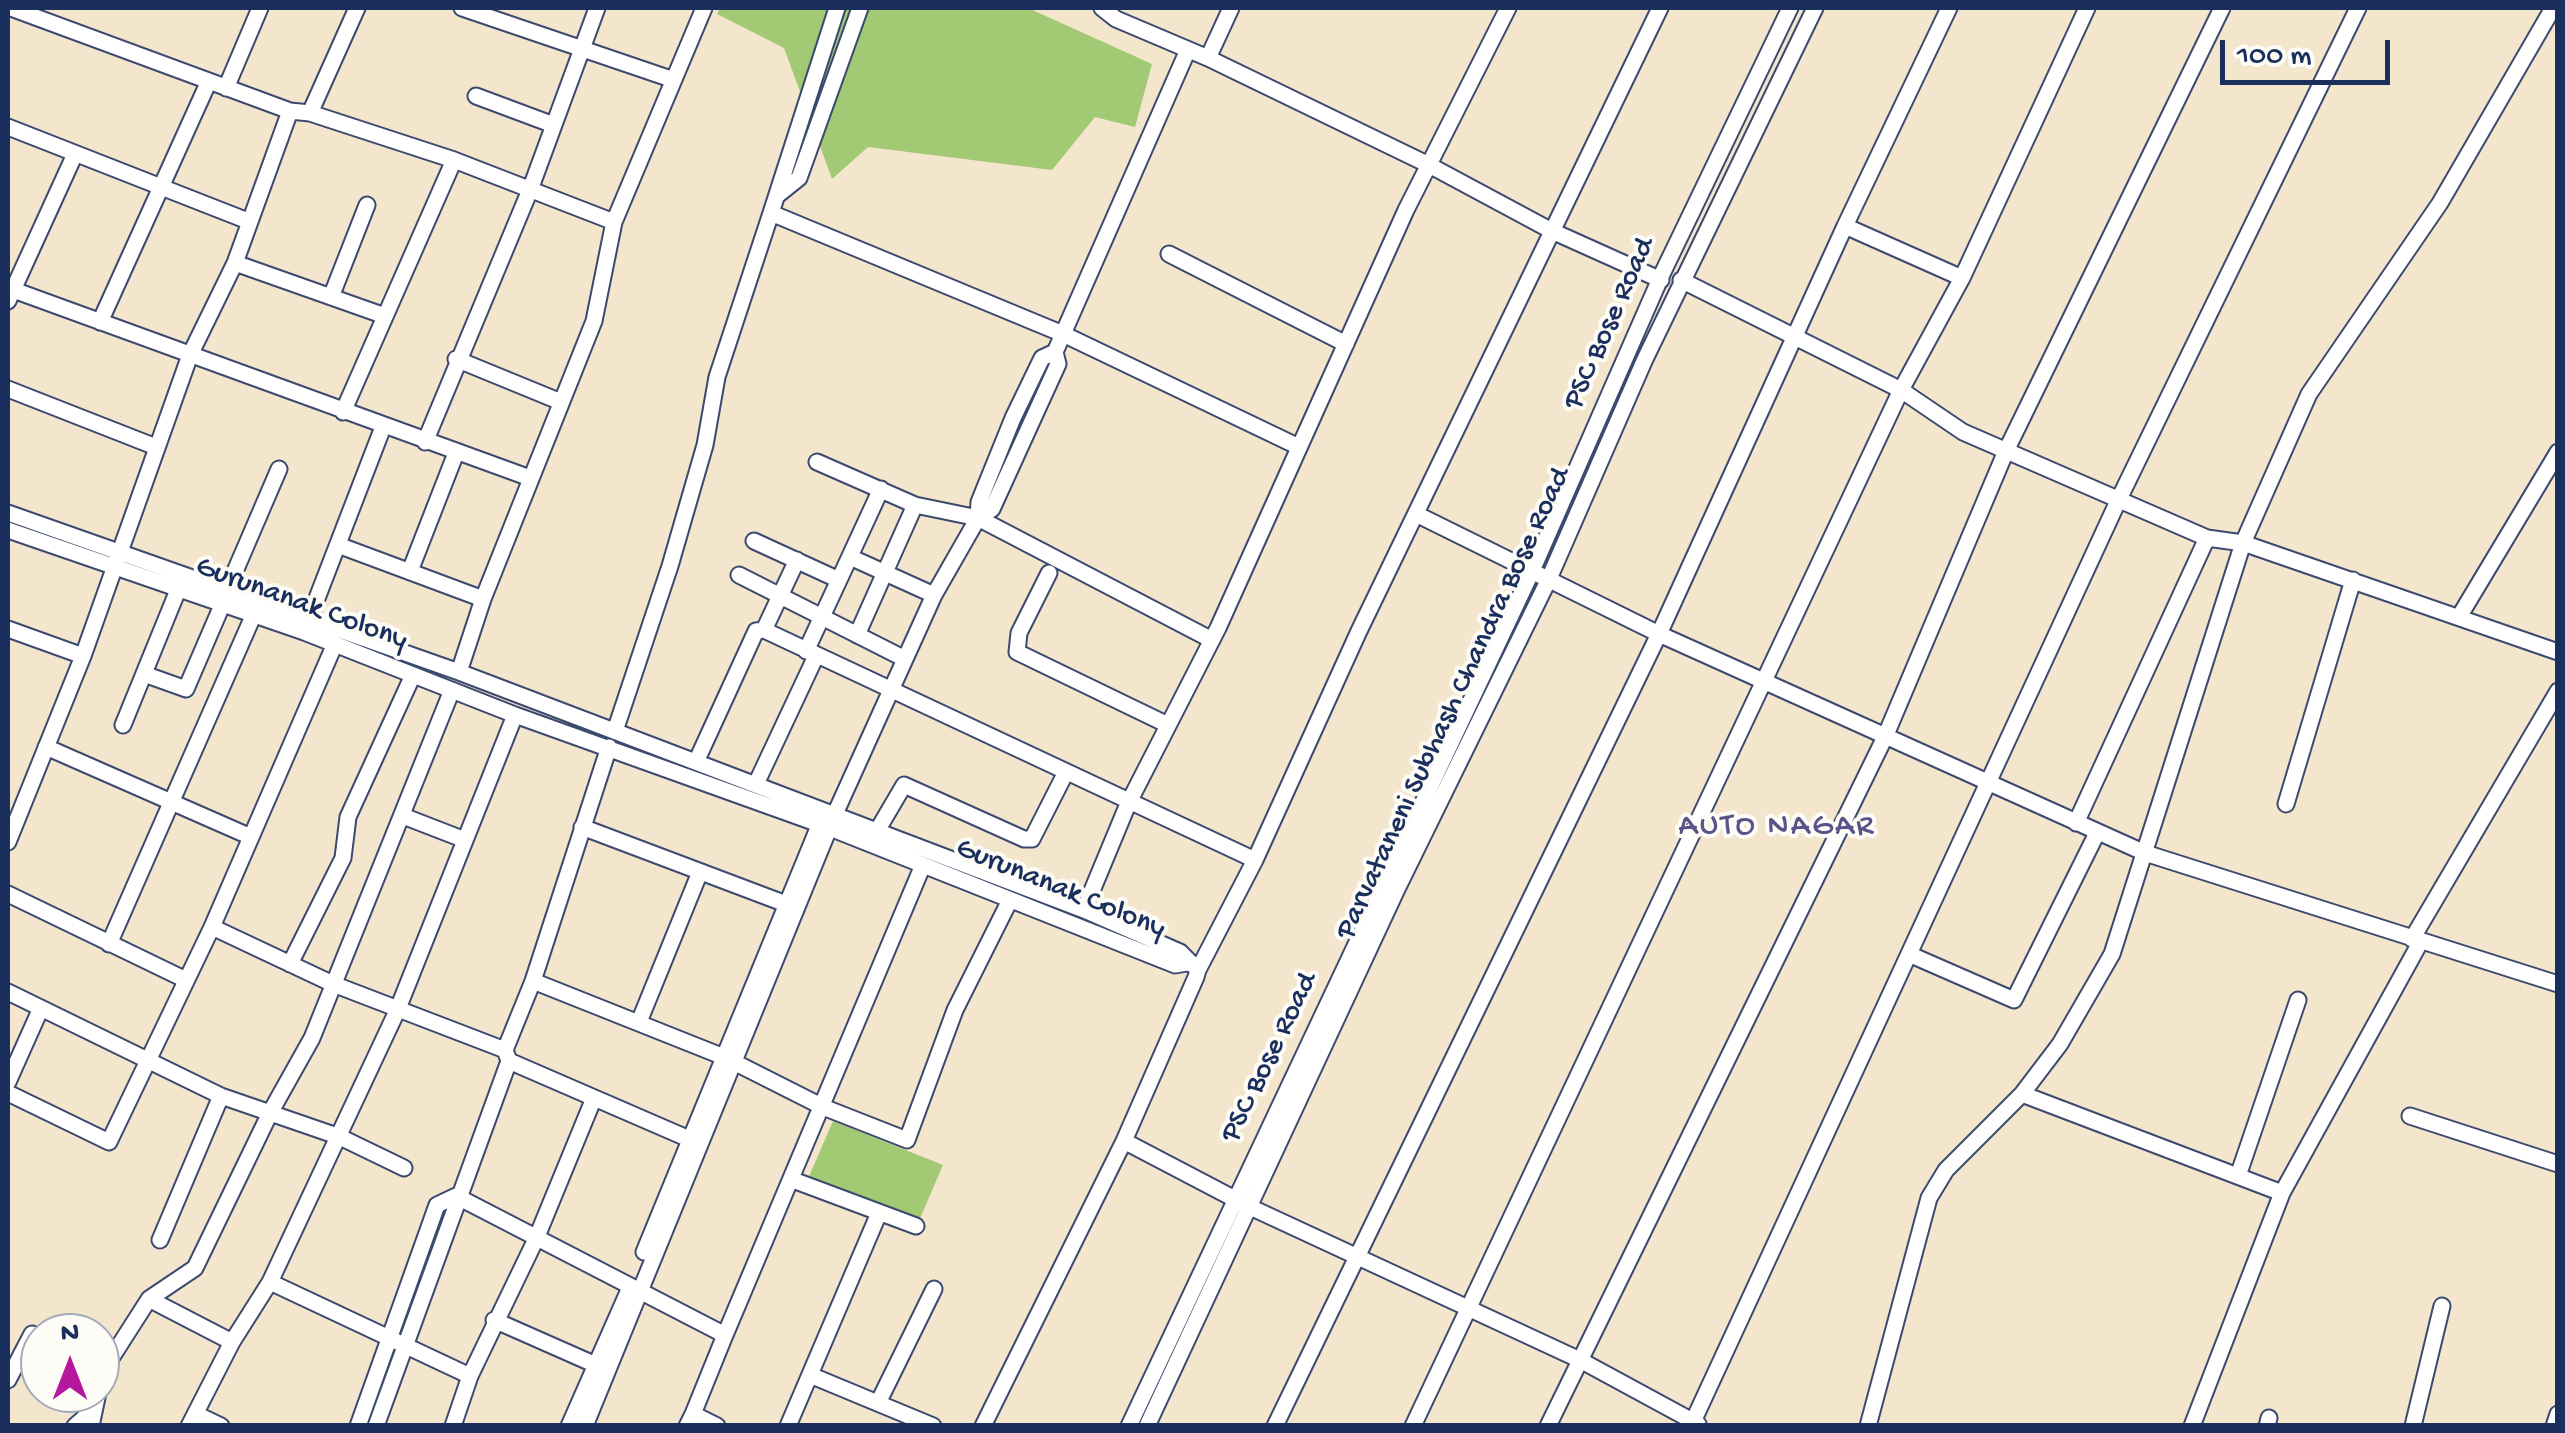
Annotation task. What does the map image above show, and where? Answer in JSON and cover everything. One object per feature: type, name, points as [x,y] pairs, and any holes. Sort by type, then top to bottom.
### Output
[{"type":"street","points":[[8,20],[12,8],[290,111],[310,113],[454,160],[614,222]]},
{"type":"street","points":[[226,88],[260,8]]},
{"type":"street","points":[[310,113],[357,8]]},
{"type":"street","points":[[462,8],[498,13],[580,48],[672,80]]},
{"type":"street","points":[[425,442],[456,359],[530,190],[596,8]]},
{"type":"street","points":[[120,1344],[148,1299],[195,1268],[270,1113],[312,1038],[458,692],[483,599],[594,321],[614,222],[704,8]]},
{"type":"street","points":[[376,1426],[437,1204],[456,1196],[533,981],[670,566],[705,446],[717,376],[837,8]]},
{"type":"street","points":[[779,194],[799,178],[860,8]]},
{"type":"street","points":[[1100,8],[1429,165],[1552,230],[1662,276],[1686,282],[1901,390],[1963,432],[2207,538],[2243,542],[2558,652]]},
{"type":"street","points":[[1208,58],[1231,8]]},
{"type":"street","points":[[1084,910],[1128,804],[1212,640],[1429,165],[1508,8]]},
{"type":"street","points":[[983,1426],[1124,1141],[1192,966],[1255,860],[1416,514],[1660,8]]},
{"type":"street","name":"PSC Bose Road","points":[[1128,1426],[1531,573],[1662,276],[1790,8]]},
{"type":"street","name":"Parvataneni Subhash Chandra Bose Road","points":[[1147,1426],[1397,889],[1548,581],[1646,359],[1815,8]]},
{"type":"street","points":[[1275,1426],[1660,634],[1845,226],[1949,8]]},
{"type":"street","points":[[1414,1426],[1901,390],[1962,278],[2087,8]]},
{"type":"street","points":[[1548,1426],[1884,736],[2006,450],[2222,8]]},
{"type":"street","points":[[1124,1141],[1250,1207],[1358,1253],[1580,1360],[1695,1424],[2119,499],[2358,8]]},
{"type":"street","points":[[1868,1426],[1929,1198],[1946,1170],[2022,1094],[2092,995],[2112,954],[2243,542],[2308,394],[2440,203],[2553,8]]},
{"type":"street","points":[[729,1060],[786,904],[934,596],[978,518],[992,509],[1040,411],[1058,364],[1055,352],[1062,334],[1187,52]]},
{"type":"street","points":[[100,322],[209,81]]},
{"type":"street","points":[[476,96],[551,124]]},
{"type":"street","points":[[8,842],[15,802],[46,747],[121,552],[190,355],[235,263],[290,111]]},
{"type":"street","points":[[8,126],[248,221]]},
{"type":"street","points":[[75,154],[9,293],[100,322],[530,478]]},
{"type":"street","points":[[343,412],[454,160]]},
{"type":"street","points":[[331,297],[367,204]]},
{"type":"street","points":[[771,213],[1062,334],[1299,447]]},
{"type":"street","points":[[1845,226],[1962,278]]},
{"type":"street","points":[[1169,254],[1346,344]]},
{"type":"street","points":[[235,263],[385,316]]},
{"type":"street","points":[[456,359],[561,402]]},
{"type":"street","points":[[8,389],[156,447]]},
{"type":"street","points":[[308,619],[384,427]]},
{"type":"street","points":[[2458,618],[2558,452]]},
{"type":"street","points":[[410,572],[456,453]]},
{"type":"street","points":[[818,462],[915,505],[978,518],[1212,640]]},
{"type":"street","points":[[144,674],[186,689],[278,469]]},
{"type":"street","points":[[756,784],[811,653],[821,616],[881,490]]},
{"type":"street","points":[[857,635],[915,505]]},
{"type":"street","name":"Gurunanak Colony","points":[[8,513],[121,552],[225,596],[308,619],[464,674],[612,740],[827,819],[877,831],[1084,910],[1180,952],[1192,966]]},
{"type":"street","points":[[1416,514],[1660,634],[2145,853],[2558,984]]},
{"type":"street","name":"Gurunanak Colony","points":[[8,530],[178,590],[225,596],[254,614],[516,716],[696,762],[756,784],[923,865],[1175,965],[1192,966]]},
{"type":"street","points":[[2076,824],[2207,538]]},
{"type":"street","points":[[754,541],[839,580]]},
{"type":"street","points":[[338,545],[483,599]]},
{"type":"street","points":[[850,556],[934,596]]},
{"type":"street","points":[[764,630],[797,560]]},
{"type":"street","points":[[1049,573],[1019,633],[1017,652],[1168,725]]},
{"type":"street","points":[[739,575],[904,659]]},
{"type":"street","points":[[2286,804],[2353,580]]},
{"type":"street","points":[[123,725],[178,590]]},
{"type":"street","points":[[109,944],[254,614]]},
{"type":"street","points":[[8,630],[82,656]]},
{"type":"street","points":[[696,762],[756,630],[764,630],[1128,804],[1255,860]]},
{"type":"street","points":[[8,1093],[108,1142],[212,927],[334,646]]},
{"type":"street","points":[[290,964],[343,858],[348,817],[413,675]]},
{"type":"street","points":[[2192,1426],[2282,1193],[2416,940],[2558,691]]},
{"type":"street","points":[[221,1426],[192,1420],[232,1342],[270,1282],[340,1137],[398,1010],[516,716]]},
{"type":"street","points":[[46,747],[251,837]]},
{"type":"street","points":[[877,831],[904,784],[1024,839],[1032,839],[1065,774]]},
{"type":"street","points":[[403,816],[466,840]]},
{"type":"street","points":[[568,1426],[601,1367],[636,1286],[827,819]]},
{"type":"street","points":[[582,828],[786,904]]},
{"type":"street","points":[[1911,955],[2014,1000],[2096,832]]},
{"type":"street","points":[[717,1426],[690,1420],[923,865]]},
{"type":"street","points":[[639,1022],[700,872]]},
{"type":"street","points":[[8,894],[184,978]]},
{"type":"street","points":[[533,981],[729,1060],[822,1108],[908,1140],[954,1010],[1010,900]]},
{"type":"street","points":[[212,927],[694,1141]]},
{"type":"street","points":[[8,992],[221,1096],[340,1137],[404,1168]]},
{"type":"street","points":[[2238,1176],[2298,1000]]},
{"type":"street","points":[[8,1082],[41,1008]]},
{"type":"street","points":[[2022,1094],[2282,1193]]},
{"type":"street","points":[[160,1240],[221,1096]]},
{"type":"street","points":[[453,1426],[494,1320],[536,1239],[594,1098]]},
{"type":"street","points":[[2410,1116],[2558,1164]]},
{"type":"street","points":[[793,1180],[916,1226]]},
{"type":"street","points":[[456,1196],[726,1336]]},
{"type":"street","points":[[788,1426],[879,1213]]},
{"type":"street","points":[[270,1282],[470,1376]]},
{"type":"street","points":[[878,1403],[934,1289]]},
{"type":"street","points":[[148,1299],[232,1342]]},
{"type":"street","points":[[2413,1426],[2442,1306]]},
{"type":"street","points":[[494,1320],[601,1367]]},
{"type":"street","points":[[358,1426],[398,1340]]},
{"type":"street","points":[[8,1380],[20,1357]]},
{"type":"street","points":[[585,1426],[601,1367]]},
{"type":"street","points":[[810,1375],[910,1421],[933,1426]]},
{"type":"street","points":[[2554,1426],[2558,1414]]},
{"type":"street","points":[[75,1426],[91,1419]]},
{"type":"green space","points":[[720,8],[1028,8],[1152,64],[1135,127],[1095,117],[1052,170],[868,147],[832,179],[784,48],[717,14]]},
{"type":"green space","points":[[833,1121],[943,1165],[918,1223],[807,1181]]},
{"type":"district","name":"AUTO NAGAR","points":[[1777,828]]}]
